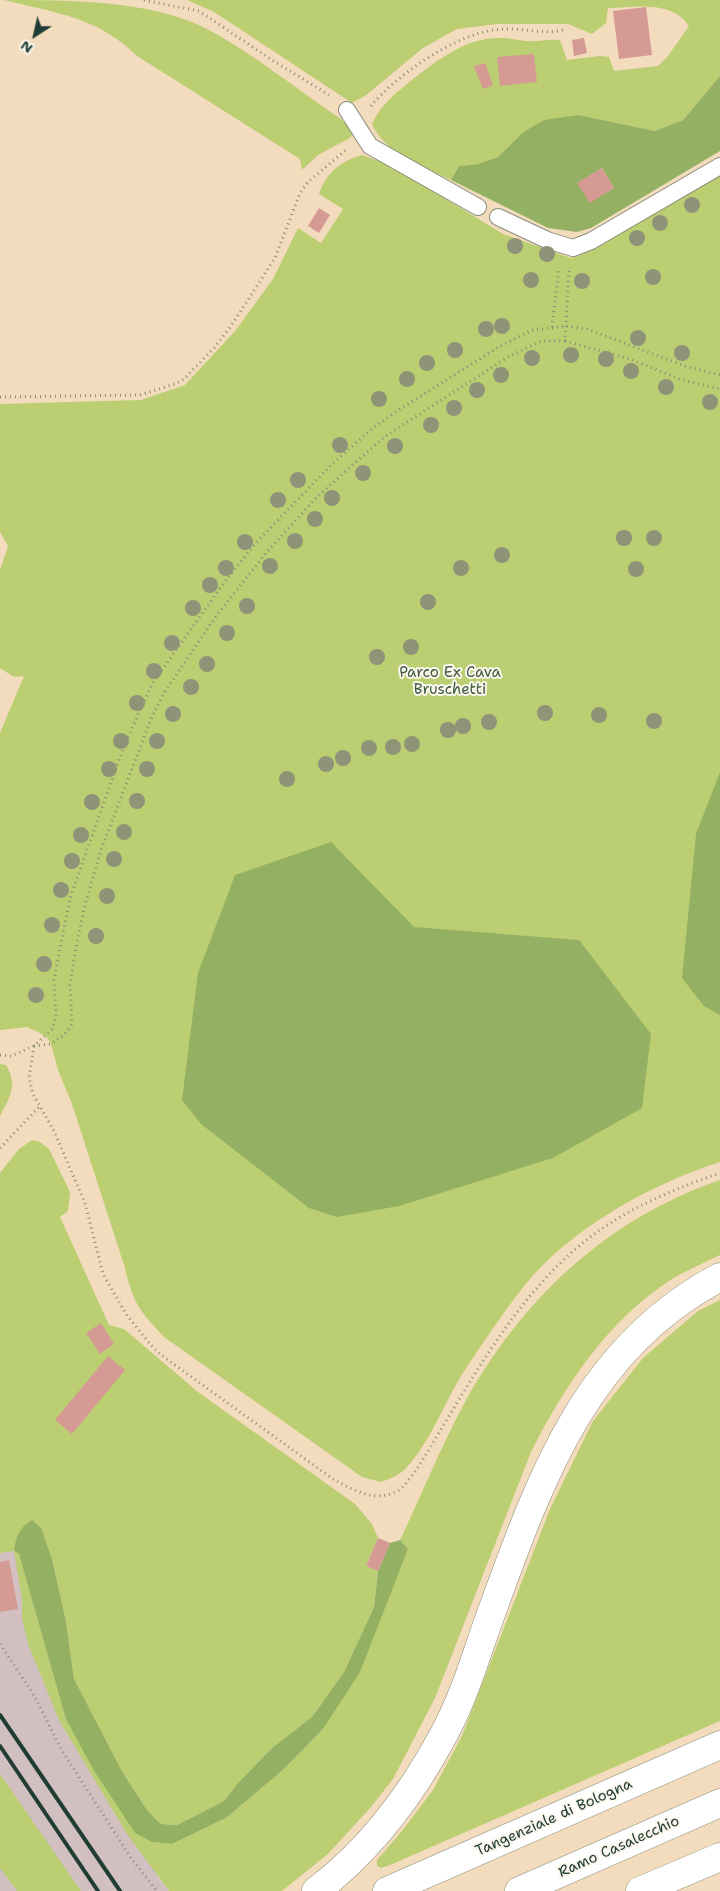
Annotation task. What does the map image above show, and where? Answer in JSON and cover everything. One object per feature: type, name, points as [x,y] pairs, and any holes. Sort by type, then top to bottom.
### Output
[{"type":"highway","points":[[316,1891],[344,1868],[382,1828],[416,1781],[445,1733],[465,1687],[550,1465],[571,1422],[594,1386],[619,1355],[662,1314],[702,1286],[720,1277]]},
{"type":"highway","name":"Tangenziale di Bologna","points":[[387,1891],[720,1745]]},
{"type":"highway","name":"Ramo Casalecchio","points":[[519,1891],[720,1803]]},
{"type":"highway","points":[[640,1891],[720,1856]]},
{"type":"lane","points":[[347,110],[370,146],[478,207]]},
{"type":"lane","points":[[498,217],[547,240],[573,248],[591,241],[720,166]]},
{"type":"path","points":[[144,0],[200,11],[334,99],[347,110]]},
{"type":"path","points":[[0,397],[140,395],[184,379],[214,348],[231,326],[275,258],[300,193],[308,182],[362,134],[364,117],[372,104],[444,47],[464,37],[495,30],[541,32],[564,30]]},
{"type":"path","points":[[566,340],[568,270],[573,248]]},
{"type":"path","points":[[552,327],[560,263],[573,248]]},
{"type":"path","points":[[720,375],[686,366],[587,330],[566,326],[532,330],[513,339],[374,427],[306,489],[255,544],[202,611],[152,684],[124,746],[70,898],[54,980],[56,1017],[52,1029],[34,1046],[29,1078],[33,1094],[54,1131],[85,1203],[94,1242],[110,1288],[150,1344],[182,1371],[333,1478],[358,1493],[382,1496],[400,1490],[415,1472],[515,1314],[545,1277],[580,1245],[616,1220],[659,1197],[720,1173]]},
{"type":"path","points":[[0,1056],[11,1056],[34,1046],[52,1044],[64,1035],[72,1024],[70,985],[85,904],[102,850],[137,754],[164,693],[225,604],[316,498],[384,437],[508,358],[541,341],[566,340],[630,359],[682,380],[720,389]]},
{"type":"path","points":[[0,1148],[40,1106]]},
{"type":"path","points":[[0,1644],[35,1697],[61,1750],[131,1858],[157,1891]]},
{"type":"shaded area","points":[[14,1550],[158,1877],[169,1891],[0,1891],[0,1553]]},
{"type":"green space","points":[[4,0],[80,1],[133,7],[183,19],[205,28],[240,49],[341,119],[354,132],[350,138],[318,155],[302,170],[300,159],[137,56],[107,33],[75,18]]},
{"type":"green space","points":[[187,0],[720,0],[720,76],[683,120],[655,131],[579,115],[522,133],[498,157],[478,164],[459,166],[451,180],[395,151],[378,134],[372,124],[380,110],[395,94],[454,50],[489,38],[529,41],[560,40],[567,60],[600,56],[609,57],[614,71],[658,66],[668,56],[689,26],[673,12],[641,6],[608,8],[606,23],[592,34],[568,24],[497,24],[457,29],[423,48],[365,96],[352,103],[214,12]]},
{"type":"green space","points":[[720,76],[720,151],[591,228],[577,232],[548,228],[451,180],[459,166],[478,164],[498,157],[522,133],[544,120],[579,115],[655,131],[683,120]],"holes":[[[602,168],[614,188],[590,202],[578,183]]]},
{"type":"green space","name":"Parco Ex Cava Bruschetti","points":[[362,155],[390,165],[503,234],[571,258],[581,255],[720,176],[720,1162],[666,1183],[639,1196],[588,1227],[564,1245],[524,1286],[500,1318],[463,1373],[416,1457],[401,1472],[381,1482],[362,1477],[164,1337],[149,1320],[138,1306],[131,1290],[51,1044],[46,1036],[27,1027],[0,1030],[0,733],[24,676],[14,677],[0,668],[0,570],[8,546],[0,532],[0,404],[141,400],[185,385],[235,331],[273,279],[298,228],[321,243],[343,209],[319,194],[322,187],[330,174],[341,164]]},
{"type":"green space","points":[[720,772],[720,1015],[704,1006],[682,978],[696,834]]},
{"type":"green space","points":[[331,842],[414,927],[579,940],[651,1034],[642,1108],[553,1158],[399,1206],[337,1217],[309,1208],[201,1124],[182,1100],[198,973],[235,875]]},
{"type":"green space","points":[[0,1064],[6,1065],[10,1072],[12,1085],[9,1097],[0,1116]]},
{"type":"green space","points":[[32,1140],[40,1142],[49,1149],[70,1192],[68,1211],[60,1217],[109,1325],[124,1329],[198,1392],[355,1504],[372,1524],[378,1538],[366,1566],[378,1571],[374,1607],[344,1672],[312,1717],[272,1748],[237,1784],[224,1801],[177,1825],[161,1824],[147,1810],[123,1773],[74,1679],[66,1621],[52,1559],[14,1550],[19,1553],[66,1719],[152,1842],[172,1844],[226,1818],[283,1770],[323,1729],[408,1549],[400,1540],[448,1436],[465,1402],[488,1364],[513,1329],[541,1296],[605,1240],[679,1196],[720,1180],[720,1255],[672,1279],[649,1295],[628,1314],[590,1356],[558,1402],[531,1452],[435,1698],[393,1779],[371,1807],[328,1854],[282,1891],[169,1891],[127,1834],[59,1720],[28,1644],[22,1619],[22,1599],[14,1551],[0,1553],[0,1173],[19,1149]]},
{"type":"green space","points":[[720,1300],[720,1721],[390,1865],[381,1868],[377,1866],[377,1860],[433,1790],[462,1736],[550,1509],[593,1421],[643,1358],[698,1311]]},
{"type":"green space","points":[[32,1520],[41,1528],[52,1559],[66,1621],[74,1679],[123,1773],[147,1810],[161,1824],[177,1825],[224,1801],[237,1784],[272,1748],[312,1717],[344,1672],[374,1607],[378,1571],[390,1543],[400,1540],[408,1549],[360,1672],[323,1729],[283,1770],[226,1818],[172,1844],[152,1842],[135,1833],[93,1769],[66,1719],[19,1554],[14,1550],[19,1532]]},
{"type":"green space","points":[[0,1774],[81,1891],[17,1891],[0,1868]]},
{"type":"building","points":[[646,7],[652,55],[619,59],[613,11]]},
{"type":"building","points":[[584,38],[587,53],[574,56],[572,40]]},
{"type":"building","points":[[534,54],[537,82],[500,86],[497,57]]},
{"type":"building","points":[[485,63],[493,85],[483,89],[474,66]]},
{"type":"building","points":[[602,168],[614,188],[590,203],[577,183]]},
{"type":"building","points":[[319,208],[330,215],[319,233],[308,226]]},
{"type":"building","points":[[101,1323],[114,1344],[100,1354],[86,1333]]},
{"type":"building","points":[[108,1356],[125,1370],[72,1434],[55,1420]]},
{"type":"building","points":[[378,1538],[390,1543],[378,1571],[366,1566]]},
{"type":"building","points":[[9,1560],[18,1609],[0,1612],[0,1562]]},
{"type":"railway","points":[[0,1715],[120,1891]]},
{"type":"railway","points":[[0,1746],[98,1891]]}]
